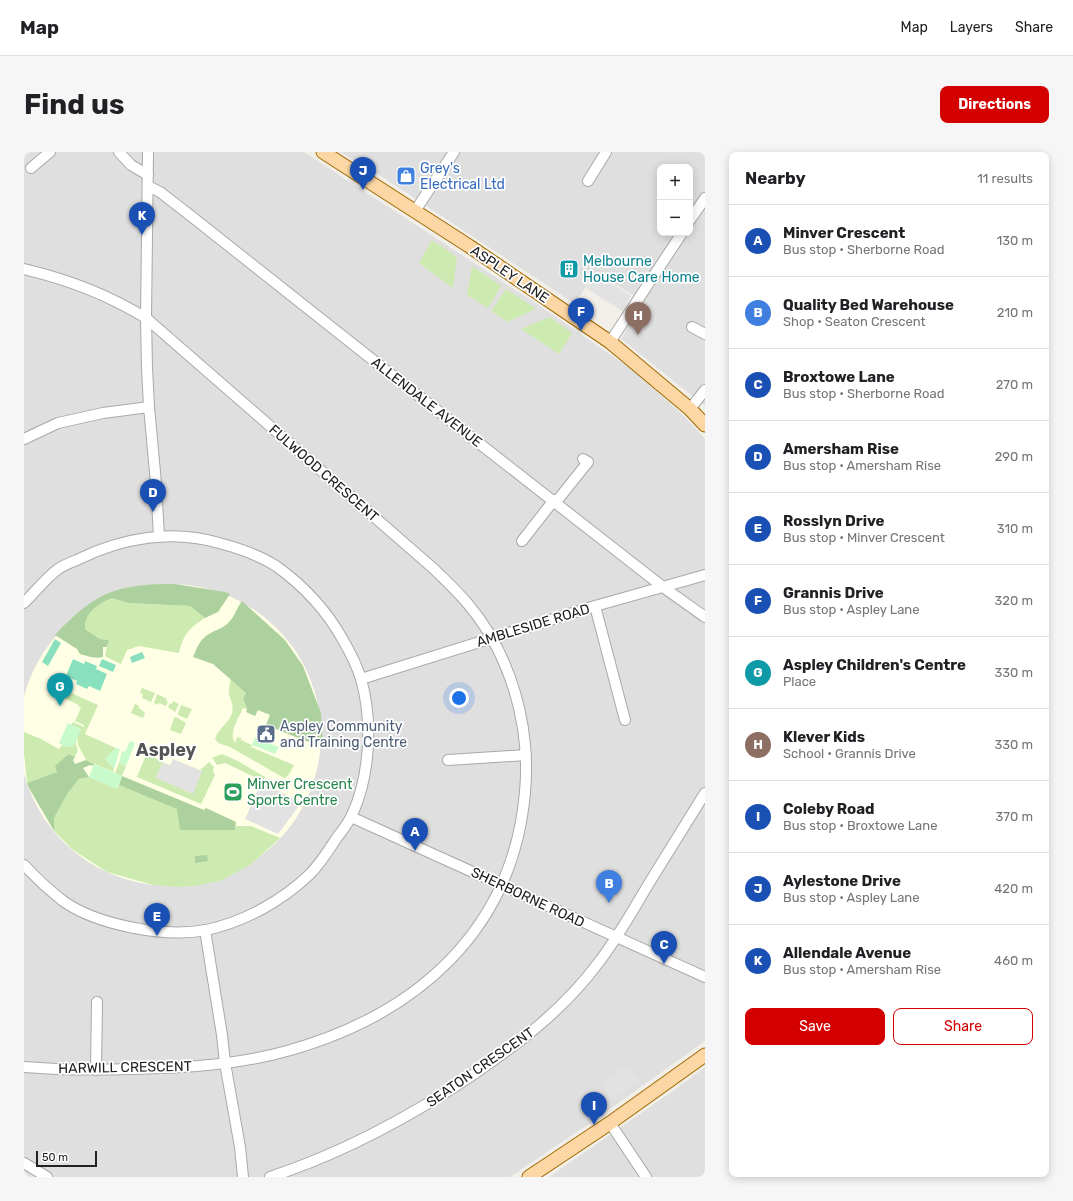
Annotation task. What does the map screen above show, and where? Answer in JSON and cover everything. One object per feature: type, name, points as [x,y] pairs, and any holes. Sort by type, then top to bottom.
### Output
[{"type":"main road","name":"ASPLEY LANE","points":[[323,152],[505,270],[610,342],[690,409],[705,425]]},
{"type":"main road","points":[[529,1177],[705,1056]]},
{"type":"street","points":[[31,168],[50,152]]},
{"type":"street","points":[[119,152],[131,165],[148,175]]},
{"type":"street","points":[[148,152],[146,318],[149,406],[159,536]]},
{"type":"street","points":[[415,211],[454,152]]},
{"type":"street","points":[[588,181],[606,152]]},
{"type":"street","name":"ALLENDALE AVENUE","points":[[148,186],[160,192],[197,220],[663,587],[705,617]]},
{"type":"street","points":[[693,216],[705,198]]},
{"type":"street","points":[[610,342],[680,236]]},
{"type":"street","name":"FULWOOD CRESCENT","points":[[24,269],[76,283],[106,296],[146,318],[434,568],[469,605],[491,638],[506,670],[518,702],[524,732],[526,782],[522,819],[513,860],[503,885]]},
{"type":"street","points":[[692,327],[705,334]]},
{"type":"street","points":[[690,409],[705,390]]},
{"type":"street","points":[[24,439],[58,423],[103,413],[149,406]]},
{"type":"street","points":[[522,542],[588,462],[583,459]]},
{"type":"street","points":[[24,603],[59,568],[113,545],[159,536],[182,536],[206,539],[251,554],[275,565],[310,596],[325,612],[347,648],[361,678],[366,704],[369,738],[360,795],[351,817],[326,854],[310,873],[287,892],[263,908],[241,918],[205,930],[154,932],[136,929],[89,914],[65,902],[36,879],[24,865]]},
{"type":"street","name":"AMBLESIDE ROAD","points":[[361,678],[595,606],[705,575]]},
{"type":"street","points":[[595,606],[625,720]]},
{"type":"street","points":[[448,760],[526,755]]},
{"type":"street","name":"SEATON CRESCENT","points":[[270,1177],[297,1168],[350,1146],[389,1126],[448,1092],[535,1030],[565,1001],[599,963],[705,793]]},
{"type":"street","name":"SHERBORNE ROAD","points":[[351,817],[705,977]]},
{"type":"street","name":"HARWILL CRESCENT","points":[[24,1067],[96,1070],[164,1068],[225,1063],[285,1052],[320,1041],[369,1020],[396,1004],[424,984],[461,948],[475,931],[503,885]]},
{"type":"street","points":[[205,930],[222,1034],[225,1063],[240,1147],[243,1177]]},
{"type":"street","points":[[96,1070],[97,1002]]},
{"type":"street","points":[[610,1122],[646,1177]]},
{"type":"street","points":[[24,1163],[47,1177]]},
{"type":"shaded area","points":[[24,152],[304,152],[540,306],[634,371],[685,417],[705,439],[705,1041],[596,1119],[510,1177],[24,1177]]},
{"type":"shaded area","points":[[340,152],[705,152],[705,406],[621,339],[644,302],[595,272],[575,304],[375,172]]},
{"type":"shaded area","points":[[596,273],[631,296],[622,311],[586,288]]},
{"type":"shaded area","points":[[170,584],[199,587],[228,596],[254,610],[277,628],[295,651],[309,677],[318,706],[321,735],[318,764],[309,793],[295,819],[277,842],[254,860],[228,874],[199,883],[170,886],[141,883],[112,874],[86,860],[63,842],[45,819],[31,793],[22,764],[19,735],[22,706],[31,677],[45,651],[63,628],[86,610],[112,596],[141,587]]},
{"type":"shaded area","points":[[173,759],[202,771],[193,794],[156,778],[163,762],[170,765]]},
{"type":"shaded area","points":[[261,783],[302,802],[278,834],[245,819]]},
{"type":"shaded area","points":[[627,1065],[639,1080],[613,1099],[601,1083]]},
{"type":"shaded area","points":[[705,1067],[705,1177],[549,1177],[673,1091]]},
{"type":"green space","points":[[432,240],[457,257],[453,288],[419,263]]},
{"type":"green space","points":[[472,266],[501,286],[488,308],[467,295]]},
{"type":"green space","points":[[506,289],[536,309],[507,322],[491,311]]},
{"type":"green space","points":[[550,317],[572,333],[559,354],[521,329]]},
{"type":"green space","points":[[175,584],[230,594],[218,612],[205,618],[190,606],[128,603],[112,598],[107,600],[93,609],[87,618],[85,629],[100,639],[109,640],[107,647],[103,647],[103,657],[100,658],[80,654],[77,649],[55,635],[84,608],[104,595],[129,587]]},
{"type":"green space","points":[[112,598],[128,603],[190,606],[205,618],[188,632],[182,641],[179,653],[139,646],[127,650],[121,664],[106,657],[105,654],[109,640],[100,639],[85,629],[87,618],[93,609]]},
{"type":"green space","points":[[242,601],[285,640],[303,666],[321,713],[323,746],[303,740],[266,725],[270,715],[258,710],[255,716],[246,712],[247,709],[243,698],[246,693],[213,664],[193,657],[203,638],[229,623]]},
{"type":"green space","points":[[55,639],[61,643],[48,666],[42,662]]},
{"type":"green space","points":[[142,652],[145,658],[132,663],[130,657]]},
{"type":"green space","points":[[73,659],[84,664],[85,661],[97,666],[96,669],[107,674],[100,691],[89,686],[87,689],[76,684],[77,681],[66,676]]},
{"type":"green space","points":[[102,659],[116,665],[113,672],[99,666]]},
{"type":"green space","points":[[231,678],[246,693],[243,698],[247,709],[243,708],[233,730],[233,739],[235,743],[237,737],[241,738],[241,740],[252,745],[251,747],[294,765],[286,777],[284,778],[230,747],[218,743],[215,739],[219,731],[231,716],[233,710],[229,692]]},
{"type":"green space","points":[[54,680],[69,692],[98,705],[85,734],[116,748],[105,759],[114,769],[113,772],[86,760],[78,745],[77,736],[80,729],[71,725],[73,722],[84,727],[84,725],[75,721],[81,708],[78,706],[79,705],[48,691]]},
{"type":"green space","points":[[142,688],[155,693],[151,702],[142,698],[143,694],[140,693]]},
{"type":"green space","points":[[157,694],[167,699],[166,701],[168,702],[166,706],[159,703],[158,705],[154,703]]},
{"type":"green space","points":[[173,701],[179,704],[175,712],[168,707]]},
{"type":"green space","points":[[135,704],[145,713],[143,718],[131,713]]},
{"type":"green space","points":[[181,705],[192,709],[187,719],[178,715]]},
{"type":"green space","points":[[176,717],[186,723],[181,734],[170,730],[174,718]]},
{"type":"green space","points":[[68,723],[81,729],[74,745],[66,747],[59,743]]},
{"type":"green space","points":[[24,732],[59,749],[62,745],[66,747],[74,745],[77,738],[76,744],[78,750],[75,757],[69,754],[57,772],[27,783],[24,753]]},
{"type":"green space","points":[[255,737],[279,747],[275,754],[252,745]]},
{"type":"green space","points":[[130,741],[135,743],[126,766],[119,763],[122,751],[125,752]]},
{"type":"green space","points":[[116,748],[120,749],[114,769],[105,759]]},
{"type":"green space","points":[[153,752],[155,758],[163,762],[156,778],[202,771],[200,770],[209,762],[214,767],[213,771],[215,775],[201,804],[137,777],[146,755]]},
{"type":"green space","points":[[69,754],[75,757],[73,760],[75,764],[86,760],[94,764],[93,766],[90,765],[83,768],[89,777],[79,779],[68,793],[54,818],[54,831],[27,783],[57,772],[55,766]]},
{"type":"green space","points":[[222,754],[236,760],[265,777],[264,780],[273,786],[225,763],[217,765],[212,758]]},
{"type":"green space","points":[[119,763],[126,766],[122,776],[115,773]]},
{"type":"green space","points":[[94,764],[122,776],[117,789],[89,777]]},
{"type":"green space","points":[[122,776],[204,810],[206,808],[236,822],[235,830],[180,830],[177,809],[119,785]]},
{"type":"green space","points":[[89,777],[117,789],[119,785],[235,830],[236,826],[251,826],[280,838],[250,865],[220,881],[194,886],[176,887],[153,885],[107,872],[73,850],[54,831],[54,818],[68,793],[79,779]]},
{"type":"green space","points":[[207,855],[208,861],[195,863],[195,856]]},
{"type":"place","name":"Grey's Electrical Ltd","points":[[406,176]]},
{"type":"place","name":"Aylestone Drive","points":[[363,190]]},
{"type":"place","name":"Allendale Avenue","points":[[142,235]]},
{"type":"place","name":"Melbourne House Care Home","points":[[569,269]]},
{"type":"place","name":"Grannis Drive","points":[[581,331]]},
{"type":"place","name":"Klever Kids","points":[[638,335]]},
{"type":"place","name":"Amersham Rise","points":[[153,512]]},
{"type":"place","name":"Aspley Children's Centre","points":[[60,706]]},
{"type":"place","name":"Aspley Community and Training Centre","points":[[266,734]]},
{"type":"place","name":"Minver Crescent Sports Centre","points":[[233,792]]},
{"type":"place","name":"Minver Crescent","points":[[415,851]]},
{"type":"place","name":"Quality Bed Warehouse","points":[[609,903]]},
{"type":"place","name":"Rosslyn Drive","points":[[157,936]]},
{"type":"place","name":"Broxtowe Lane","points":[[664,964]]},
{"type":"place","name":"Coleby Road","points":[[594,1125]]},
{"type":"district","name":"Aspley","points":[[166,750]]}]
